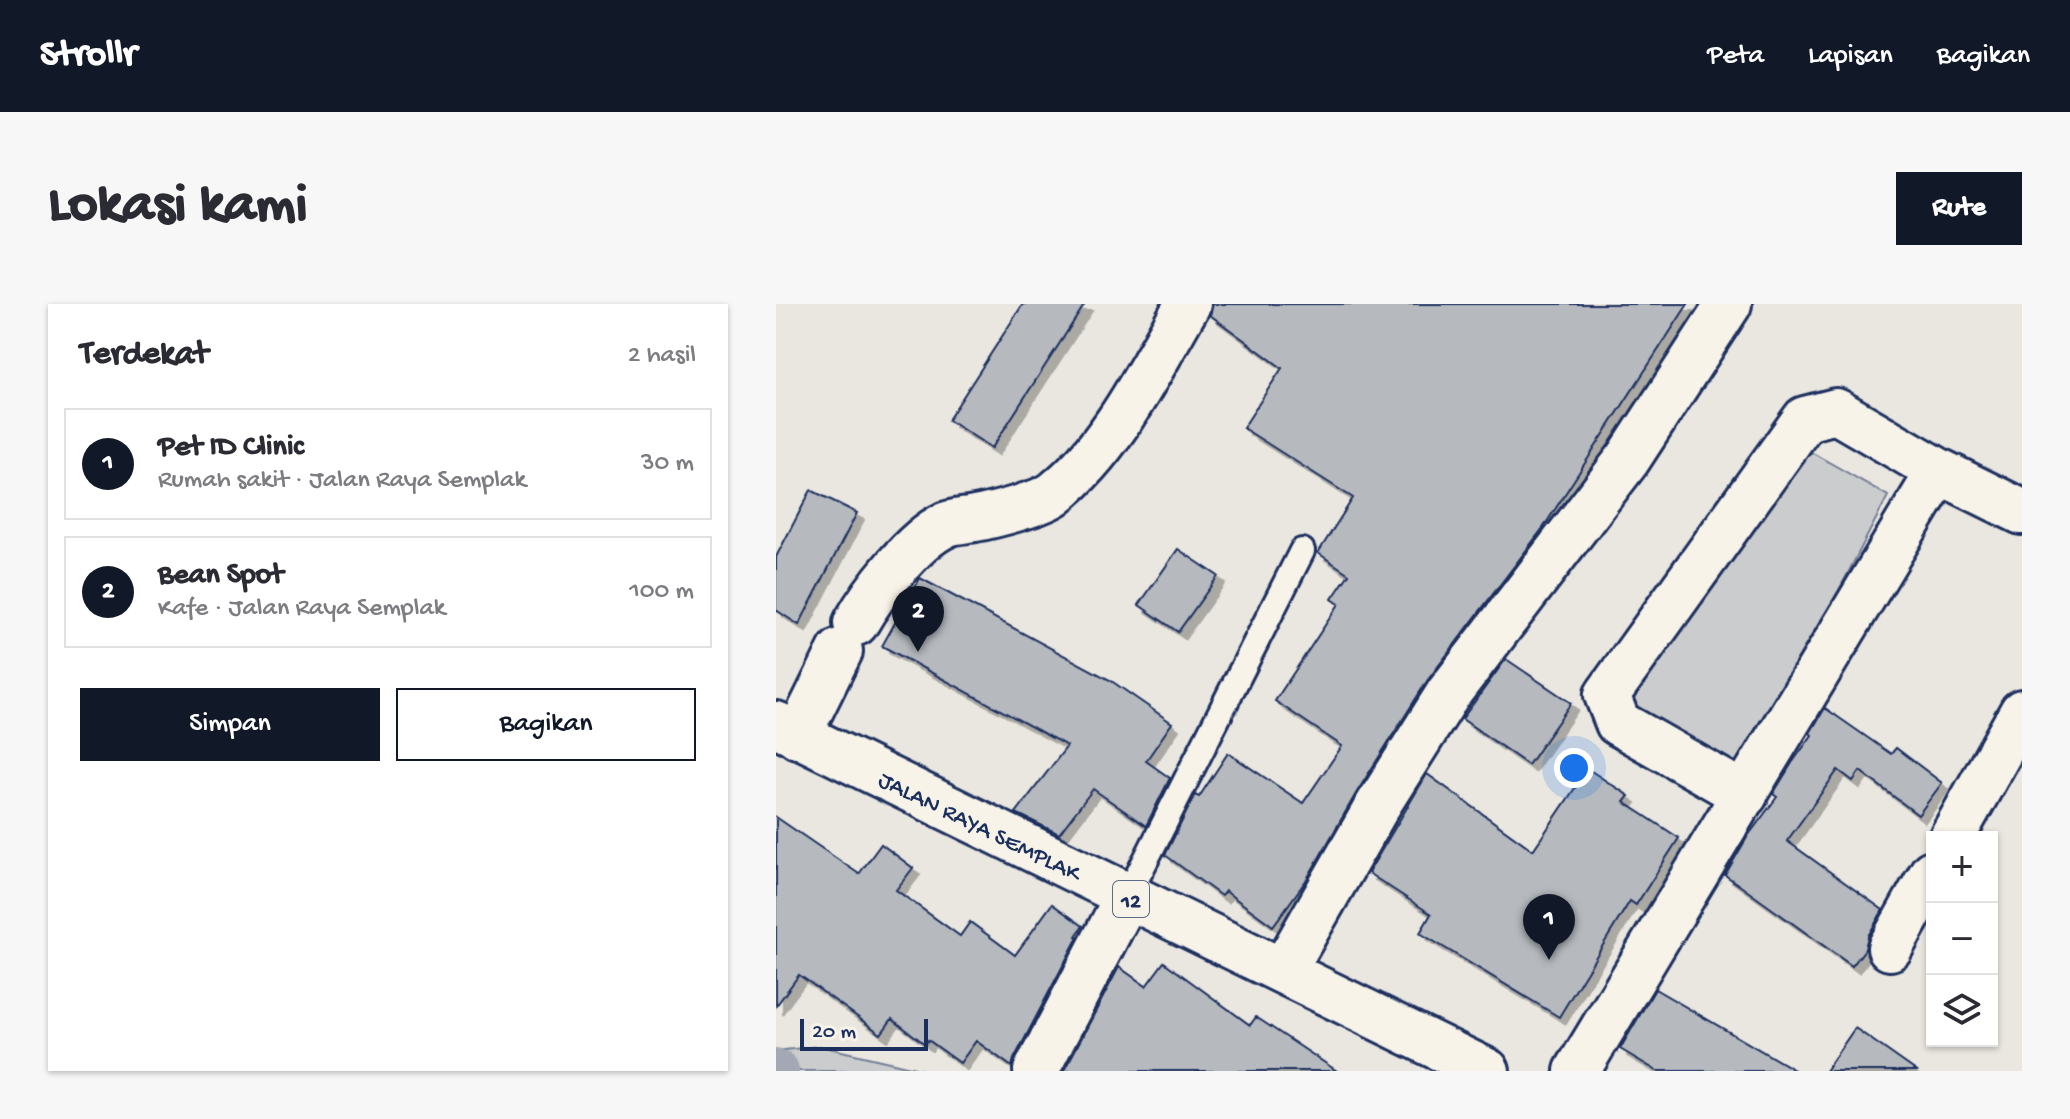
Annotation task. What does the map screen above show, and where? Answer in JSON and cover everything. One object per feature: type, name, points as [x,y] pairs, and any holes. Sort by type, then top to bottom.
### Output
[{"type":"street","points":[[787,730],[871,597],[919,543],[946,524],[993,515],[1052,495],[1080,470],[1110,435],[1188,304]]},
{"type":"street","points":[[1283,971],[1378,805],[1448,694],[1628,459],[1729,304]]},
{"type":"street","points":[[1745,795],[1618,723],[1607,695],[1805,419],[1836,411],[1939,471],[2022,512]]},
{"type":"street","points":[[1577,1071],[1939,471]]},
{"type":"street","points":[[1955,831],[2022,712]]},
{"type":"street","name":"JALAN RAYA SEMPLAK","points":[[787,730],[1487,1071]]},
{"type":"street","points":[[1890,948],[1926,884]]},
{"type":"street","points":[[1036,1071],[1127,897]]},
{"type":"lane","points":[[1127,897],[1302,551]]},
{"type":"shaded area","points":[[1797,444],[1888,496],[1749,763],[1726,766],[1631,714],[1626,689]]},
{"type":"shaded area","points":[[820,1046],[928,1071],[776,1071],[776,1051]]},
{"type":"building","points":[[1023,304],[1085,304],[992,448],[948,420]]},
{"type":"building","points":[[1213,304],[1688,304],[1543,528],[1427,681],[1307,879],[1273,926],[1225,891],[1221,896],[1165,855],[1195,795],[1199,797],[1228,753],[1303,803],[1342,746],[1275,701],[1339,604],[1332,599],[1349,574],[1318,553],[1353,498],[1243,428],[1282,368],[1210,315]]},
{"type":"building","points":[[811,490],[857,513],[799,625],[776,610],[776,557]]},
{"type":"building","points":[[1178,549],[1218,576],[1178,632],[1139,605]]},
{"type":"building","points":[[920,578],[1110,680],[1172,723],[1146,761],[1170,778],[1146,826],[1093,789],[1059,834],[1016,813],[1067,746],[882,646]]},
{"type":"building","points":[[1506,659],[1571,703],[1528,765],[1462,719]]},
{"type":"building","points":[[1825,708],[1891,754],[1896,748],[1942,783],[1918,815],[1860,771],[1853,781],[1838,770],[1787,841],[1883,910],[1868,936],[1865,949],[1852,966],[1725,875],[1748,836],[1777,797],[1773,794],[1812,735],[1810,733]]},
{"type":"building","points":[[1588,769],[1629,796],[1624,802],[1679,838],[1636,905],[1630,901],[1559,1017],[1420,933],[1431,914],[1368,873],[1427,774],[1533,850]]},
{"type":"building","points":[[776,817],[859,874],[881,844],[913,868],[896,890],[960,936],[970,922],[1015,955],[1052,904],[1083,926],[1012,1067],[976,1041],[960,1063],[928,1040],[925,1044],[892,1019],[881,1034],[799,975],[776,1006]]},
{"type":"building","points":[[1164,962],[1250,1025],[1256,1017],[1337,1071],[1064,1071],[1119,967],[1146,986]]},
{"type":"building","points":[[1655,989],[1796,1071],[1657,1071],[1620,1049]]},
{"type":"building","points":[[1855,1028],[1916,1071],[1825,1071]]},
{"type":"place","name":"Bean Spot","points":[[918,652]]},
{"type":"place","name":"Pet ID Clinic","points":[[1549,960]]}]
